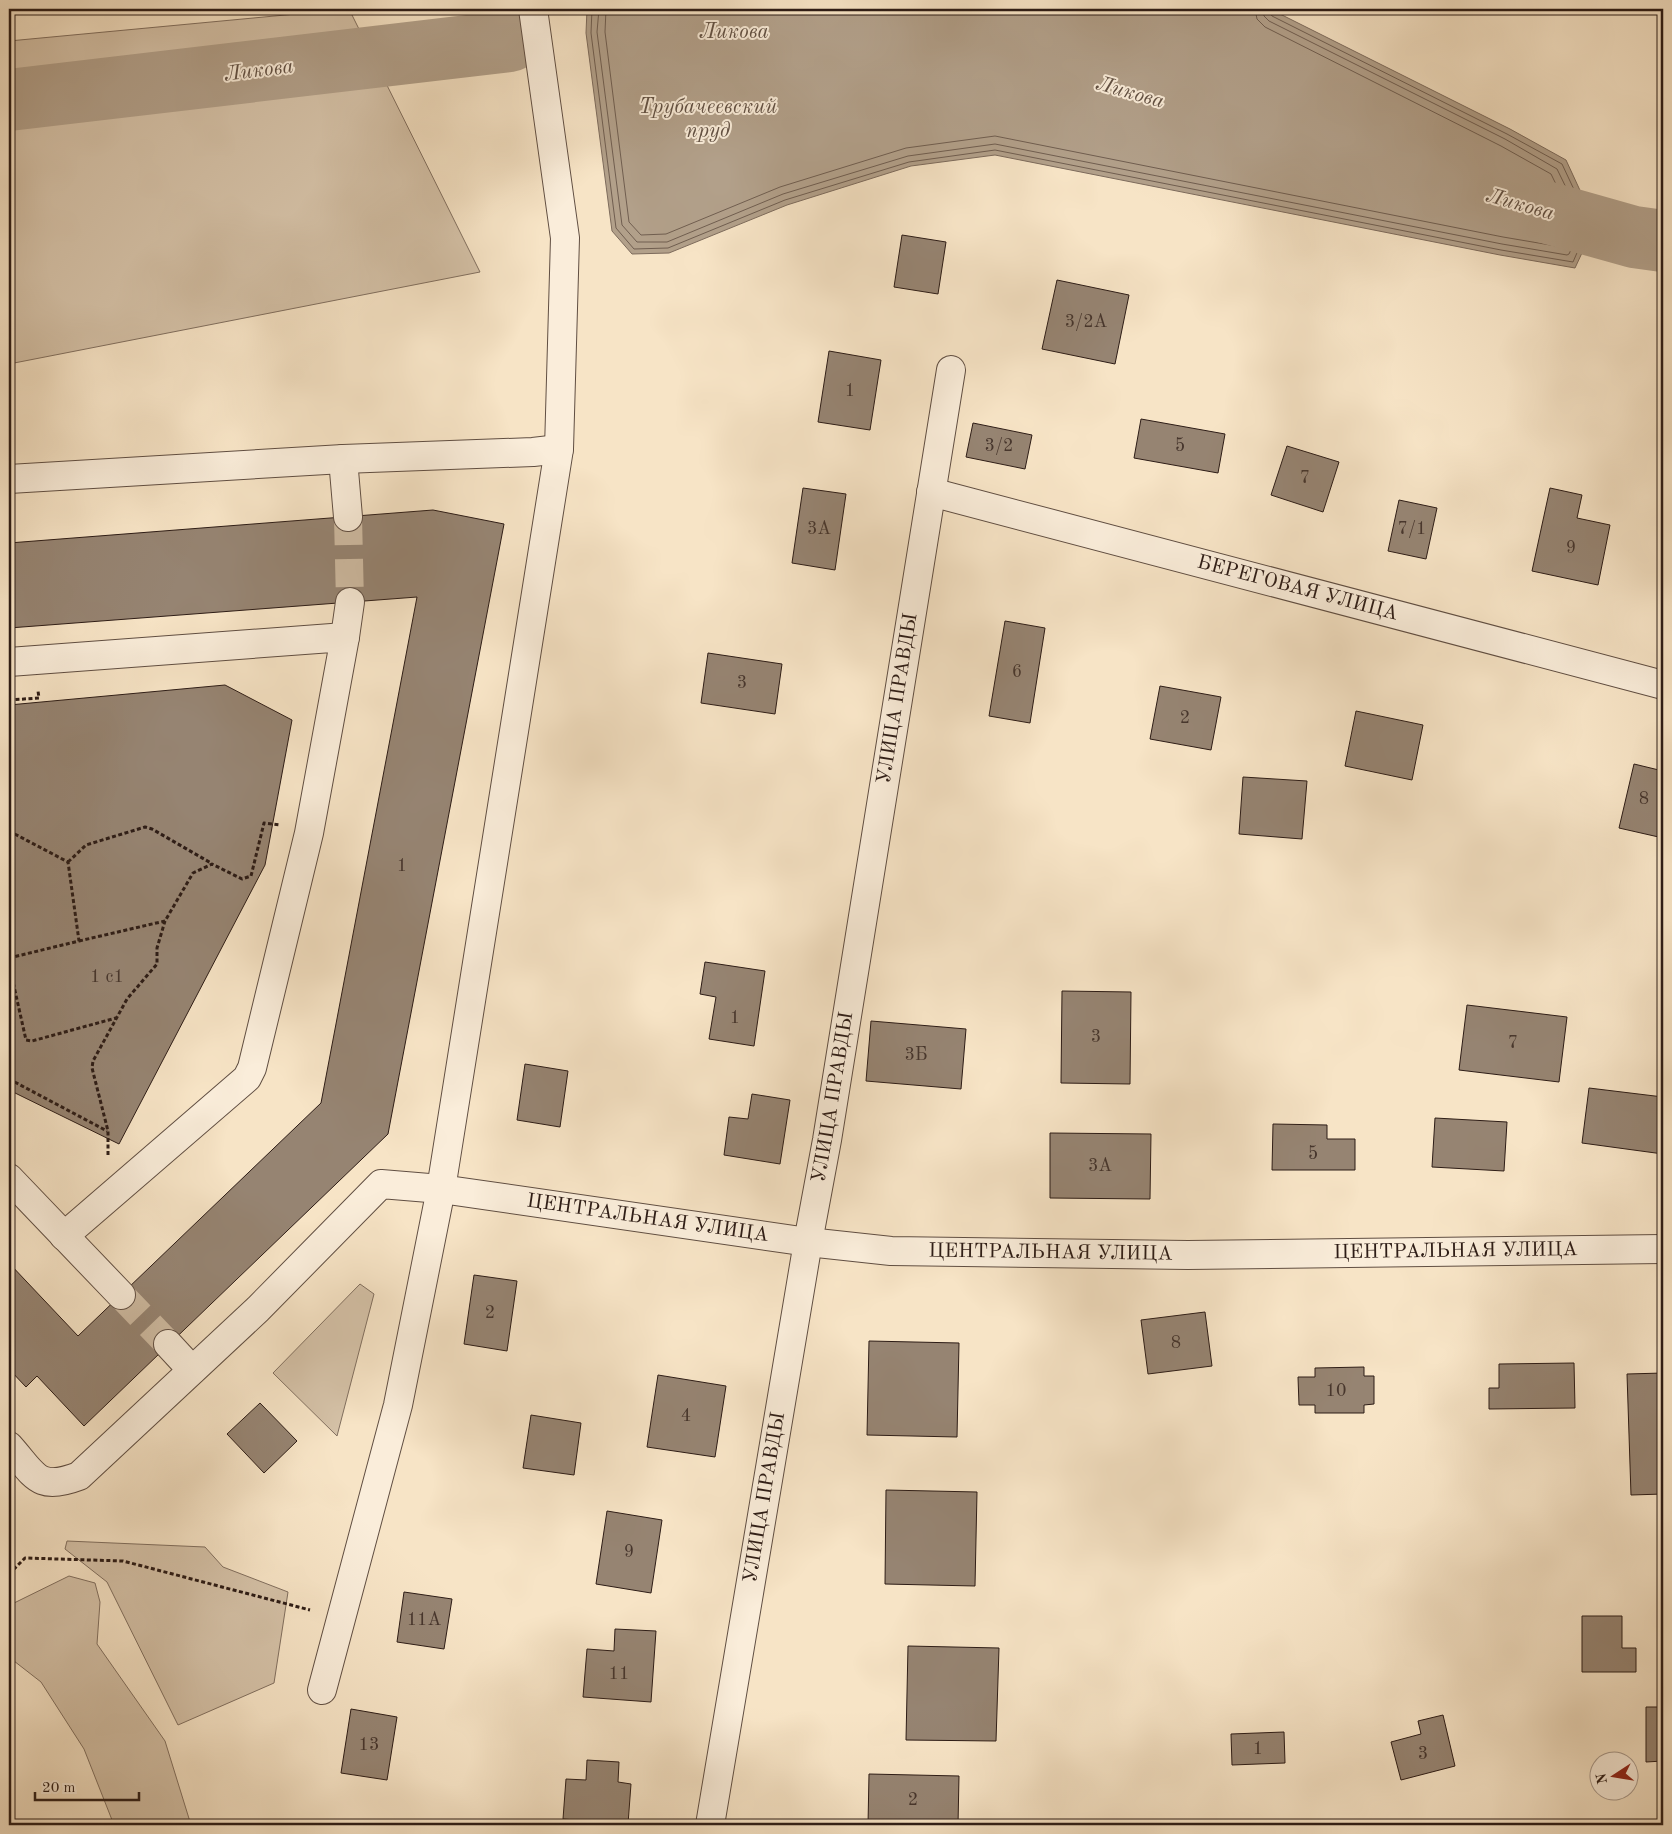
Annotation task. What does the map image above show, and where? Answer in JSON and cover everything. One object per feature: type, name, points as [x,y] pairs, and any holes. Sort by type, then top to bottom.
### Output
[{"type":"street","points":[[322,1690],[398,1405],[441,1189],[559,449],[565,238],[533,9]]},
{"type":"street","name":"УЛИЦА ПРАВДЫ","points":[[710,1825],[830,1120],[950,370]]},
{"type":"street","points":[[9,479],[343,459],[533,452],[559,449]]},
{"type":"street","points":[[343,459],[348,517]]},
{"type":"street","name":"БЕРЕГОВАЯ УЛИЦА","points":[[931,492],[1663,685]]},
{"type":"street","points":[[64,1236],[247,1078],[252,1068],[309,833],[350,602]]},
{"type":"street","points":[[9,662],[344,637]]},
{"type":"street","points":[[9,1178],[121,1295]]},
{"type":"street","name":"ЦЕНТРАЛЬНАЯ УЛИЦА","points":[[9,1446],[35,1476],[46,1482],[61,1483],[79,1476],[258,1309],[382,1184],[441,1189],[808,1242],[891,1251],[1188,1255],[1663,1249]]},
{"type":"street","points":[[168,1344],[192,1370]]},
{"type":"path","points":[[9,700],[39,698]]},
{"type":"path","points":[[68,862],[86,845],[145,826],[152,828],[212,864],[242,879],[251,876],[264,823],[272,824]]},
{"type":"path","points":[[9,831],[68,862]]},
{"type":"path","points":[[68,862],[79,941]]},
{"type":"path","points":[[108,1156],[108,1131],[92,1068],[93,1061],[127,999],[158,964],[157,948],[166,921],[193,872],[212,864]]},
{"type":"path","points":[[9,958],[166,921]]},
{"type":"path","points":[[9,964],[26,1040],[32,1041],[116,1018]]},
{"type":"path","points":[[9,1079],[108,1131]]},
{"type":"path","points":[[9,1574],[24,1558],[123,1561],[340,1618]]},
{"type":"shaded area","points":[[349,9],[480,272],[9,364],[9,41]]},
{"type":"shaded area","points":[[360,1284],[374,1294],[337,1436],[273,1373]]},
{"type":"shaded area","points":[[67,1541],[205,1547],[223,1567],[288,1592],[274,1683],[178,1725],[107,1582],[65,1549]]},
{"type":"shaded area","points":[[69,1576],[95,1583],[100,1602],[97,1644],[165,1741],[191,1825],[114,1825],[84,1749],[41,1682],[14,1661],[9,1646],[9,1619],[12,1604]]},
{"type":"water","name":"Трубачеевский пруд","points":[[587,9],[1270,9],[1510,129],[1566,160],[1590,212],[1588,240],[1575,268],[1500,255],[995,155],[911,166],[787,205],[669,253],[632,254],[612,231],[586,33]]},
{"type":"building","points":[[902,235],[946,242],[938,294],[894,287]]},
{"type":"building","points":[[1057,280],[1129,295],[1115,364],[1042,349]]},
{"type":"building","points":[[829,351],[881,360],[870,430],[818,422]]},
{"type":"building","points":[[1141,419],[1225,434],[1218,473],[1134,458]]},
{"type":"building","points":[[973,423],[1032,435],[1025,469],[966,457]]},
{"type":"building","points":[[1287,446],[1339,462],[1323,512],[1271,495]]},
{"type":"building","points":[[803,488],[846,494],[835,570],[792,563]]},
{"type":"building","points":[[1550,488],[1582,495],[1577,518],[1610,525],[1598,585],[1532,571]]},
{"type":"building","points":[[1399,500],[1437,508],[1426,559],[1388,551]]},
{"type":"building","points":[[433,510],[504,524],[388,1134],[84,1426],[37,1376],[26,1387],[9,1369],[9,1263],[78,1336],[321,1103],[417,597],[9,628],[9,543]]},
{"type":"building","points":[[1005,621],[1045,628],[1030,723],[989,716]]},
{"type":"building","points":[[708,653],[782,664],[775,714],[701,703]]},
{"type":"building","points":[[225,685],[292,720],[265,865],[119,1144],[9,1090],[9,705]]},
{"type":"building","points":[[1160,686],[1221,697],[1211,750],[1150,739]]},
{"type":"building","points":[[1356,711],[1423,725],[1412,780],[1345,766]]},
{"type":"building","points":[[1634,764],[1663,771],[1663,838],[1619,828]]},
{"type":"building","points":[[1243,777],[1307,781],[1302,839],[1239,834]]},
{"type":"building","points":[[705,962],[765,971],[754,1046],[709,1039],[716,997],[700,994]]},
{"type":"building","points":[[1062,991],[1131,992],[1130,1084],[1061,1083]]},
{"type":"building","points":[[1467,1005],[1567,1017],[1559,1082],[1459,1070]]},
{"type":"building","points":[[871,1021],[966,1029],[961,1089],[866,1081]]},
{"type":"building","points":[[525,1064],[568,1071],[560,1127],[517,1120]]},
{"type":"building","points":[[1589,1088],[1663,1097],[1663,1154],[1582,1143]]},
{"type":"building","points":[[752,1094],[790,1100],[780,1164],[724,1155],[729,1117],[748,1119]]},
{"type":"building","points":[[1435,1118],[1507,1122],[1504,1171],[1432,1167]]},
{"type":"building","points":[[1273,1124],[1327,1125],[1327,1139],[1355,1139],[1355,1170],[1272,1170]]},
{"type":"building","points":[[1050,1133],[1151,1134],[1150,1199],[1050,1198]]},
{"type":"building","points":[[474,1275],[517,1281],[507,1351],[464,1344]]},
{"type":"building","points":[[1205,1312],[1212,1366],[1148,1374],[1141,1320]]},
{"type":"building","points":[[869,1341],[959,1343],[957,1437],[867,1435]]},
{"type":"building","points":[[1574,1363],[1575,1408],[1489,1409],[1489,1388],[1499,1388],[1499,1364]]},
{"type":"building","points":[[1364,1367],[1364,1376],[1374,1376],[1374,1404],[1364,1405],[1364,1413],[1315,1413],[1315,1405],[1299,1405],[1298,1377],[1315,1377],[1315,1368]]},
{"type":"building","points":[[1663,1373],[1663,1494],[1631,1495],[1627,1374]]},
{"type":"building","points":[[658,1375],[726,1386],[715,1457],[647,1447]]},
{"type":"building","points":[[260,1403],[297,1441],[264,1473],[227,1434]]},
{"type":"building","points":[[531,1415],[581,1423],[574,1475],[523,1468]]},
{"type":"building","points":[[886,1490],[977,1492],[975,1586],[885,1584]]},
{"type":"building","points":[[607,1511],[662,1520],[651,1593],[596,1584]]},
{"type":"building","points":[[404,1592],[452,1599],[444,1649],[397,1642]]},
{"type":"building","points":[[1582,1616],[1622,1616],[1622,1648],[1636,1648],[1636,1672],[1582,1672]]},
{"type":"building","points":[[615,1629],[656,1631],[651,1702],[583,1697],[587,1649],[614,1651]]},
{"type":"building","points":[[908,1646],[999,1648],[996,1741],[906,1740]]},
{"type":"building","points":[[1646,1707],[1663,1707],[1663,1761],[1646,1762]]},
{"type":"building","points":[[351,1709],[397,1717],[387,1780],[341,1773]]},
{"type":"building","points":[[1443,1715],[1455,1766],[1401,1780],[1391,1742],[1421,1734],[1418,1721]]},
{"type":"building","points":[[1284,1732],[1285,1763],[1232,1765],[1231,1734]]},
{"type":"building","points":[[587,1760],[619,1762],[618,1782],[631,1784],[628,1824],[563,1819],[566,1779],[586,1780]]},
{"type":"building","points":[[869,1774],[959,1776],[958,1825],[868,1825]]},
{"type":"waterway","name":"Ликова","points":[[9,100],[510,41]]},
{"type":"waterway","name":"Ликова","points":[[1506,201],[1634,237],[1663,241]]},
{"type":"tunnel","points":[[348,517],[350,602]]},
{"type":"tunnel","points":[[121,1295],[168,1344]]}]
